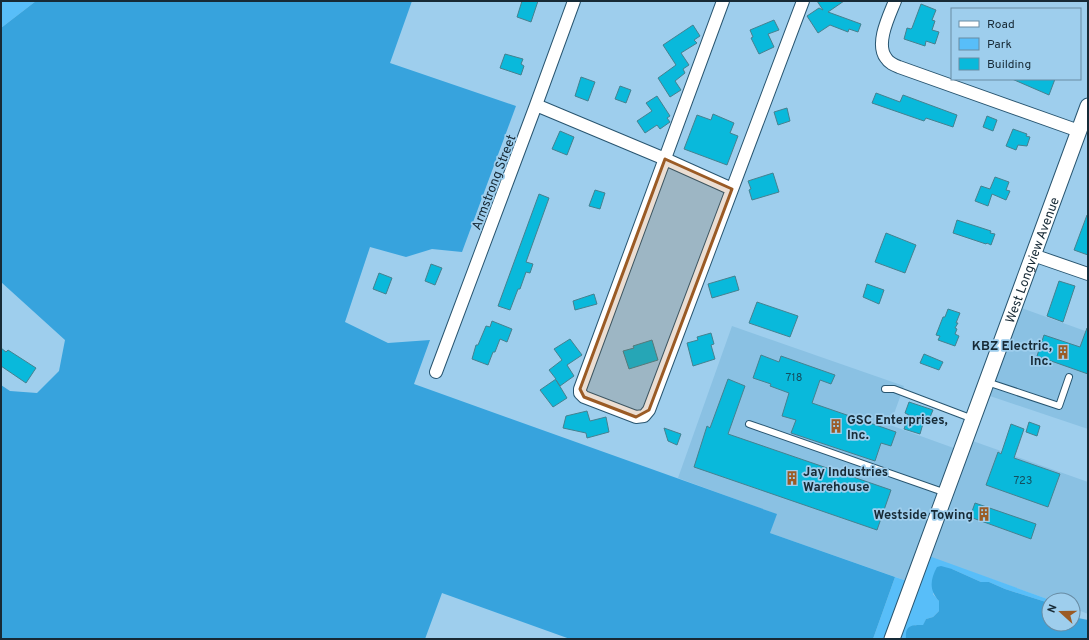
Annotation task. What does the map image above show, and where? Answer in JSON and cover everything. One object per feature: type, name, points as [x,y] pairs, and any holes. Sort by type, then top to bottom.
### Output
[{"type":"street","name":"Armstrong Street","points":[[436,372],[574,1]]},
{"type":"street","points":[[723,1],[580,389],[580,393],[584,398],[636,417],[644,416],[649,410],[803,1]]},
{"type":"street","points":[[895,1],[883,32],[882,43],[883,53],[890,63],[1079,131]]},
{"type":"street","points":[[536,105],[732,189]]},
{"type":"street","name":"West Longview Avenue","points":[[892,639],[1088,106]]},
{"type":"street","points":[[1033,255],[1088,274]]},
{"type":"lane","points":[[987,382],[1059,406],[1069,377]]},
{"type":"lane","points":[[885,389],[894,389],[973,419]]},
{"type":"lane","points":[[749,424],[946,493]]},
{"type":"highlighted area","points":[[665,159],[732,189],[649,410],[636,417],[584,397],[580,389]]},
{"type":"shaded area","points":[[36,1],[412,1],[390,63],[516,106],[462,252],[432,249],[406,257],[370,247],[345,322],[388,343],[430,340],[414,384],[777,514],[770,533],[895,577],[873,639],[570,639],[442,593],[425,639],[1,639],[1,385],[10,391],[37,393],[59,371],[65,340],[1,282],[1,28]]},
{"type":"shaded area","points":[[1016,306],[1088,332],[1088,429],[984,394]]},
{"type":"shaded area","points":[[732,326],[904,386],[890,425],[962,451],[967,439],[1088,482],[1088,614],[1081,611],[1081,592],[1041,592],[1041,597],[918,553],[907,581],[770,533],[776,514],[678,478]]},
{"type":"shaded area","points":[[941,566],[952,569],[981,582],[989,582],[1005,589],[1041,600],[1041,632],[1081,632],[1081,619],[1088,620],[1088,639],[906,639],[908,628],[915,625],[923,625],[926,619],[933,617],[939,611],[939,601],[932,589],[933,576],[937,567]]},
{"type":"green space","points":[[1,1],[36,1],[1,28]]},
{"type":"green space","points":[[929,556],[1041,597],[1041,600],[1005,589],[989,582],[981,582],[952,569],[933,594],[939,601],[939,611],[933,617],[926,619],[923,626],[914,625],[906,639],[898,639]]},
{"type":"green space","points":[[895,577],[907,581],[886,639],[873,639]]},
{"type":"building","points":[[522,1],[538,1],[531,22],[517,17]]},
{"type":"building","points":[[817,1],[844,1],[828,12],[861,24],[858,32],[849,29],[848,32],[830,25],[818,33],[807,16],[819,8],[823,10]]},
{"type":"building","points":[[921,4],[936,10],[932,20],[935,21],[932,30],[939,32],[935,44],[926,41],[925,46],[904,39],[907,28],[912,28]]},
{"type":"building","points":[[774,20],[779,30],[768,34],[774,47],[759,54],[751,38],[753,37],[750,30]]},
{"type":"building","points":[[693,25],[700,36],[694,40],[697,43],[681,53],[689,65],[683,69],[685,73],[675,81],[681,90],[670,97],[658,78],[676,65],[663,45]]},
{"type":"building","points":[[505,54],[523,59],[521,64],[524,66],[521,75],[500,68]]},
{"type":"building","points":[[581,77],[595,82],[588,101],[575,96]]},
{"type":"building","points":[[1014,80],[1055,80],[1049,95]]},
{"type":"building","points":[[620,86],[631,90],[626,103],[615,99]]},
{"type":"building","points":[[876,93],[900,102],[903,95],[957,115],[953,127],[926,118],[924,121],[872,103]]},
{"type":"building","points":[[657,96],[670,116],[667,118],[670,122],[660,129],[657,125],[645,133],[637,121],[652,111],[646,103]]},
{"type":"building","points":[[787,108],[790,121],[778,125],[774,112]]},
{"type":"building","points":[[713,114],[734,123],[730,133],[738,136],[727,165],[684,149],[697,115],[711,120]]},
{"type":"building","points":[[987,116],[997,120],[993,131],[983,127]]},
{"type":"building","points":[[1013,129],[1027,134],[1026,136],[1030,137],[1027,146],[1018,145],[1016,150],[1006,146]]},
{"type":"building","points":[[560,131],[574,137],[567,155],[552,149]]},
{"type":"building","points":[[773,173],[779,192],[752,200],[749,190],[751,189],[748,181]]},
{"type":"building","points":[[995,177],[1009,182],[1006,190],[1010,191],[1006,200],[992,194],[988,206],[975,201],[981,186],[990,189]]},
{"type":"building","points":[[595,190],[605,193],[600,209],[589,206]]},
{"type":"building","points":[[539,194],[549,198],[526,262],[533,264],[530,273],[526,272],[510,310],[498,306]]},
{"type":"building","points":[[1088,215],[1088,255],[1074,250]]},
{"type":"building","points":[[957,220],[991,231],[990,233],[995,234],[991,245],[953,233]]},
{"type":"building","points":[[886,233],[916,245],[905,273],[875,262]]},
{"type":"building","points":[[431,264],[442,268],[435,285],[425,281]]},
{"type":"building","points":[[379,273],[392,278],[386,294],[373,289]]},
{"type":"building","points":[[735,276],[739,290],[712,298],[708,284]]},
{"type":"building","points":[[1059,281],[1075,286],[1063,322],[1047,316]]},
{"type":"building","points":[[867,284],[884,290],[879,304],[863,297]]},
{"type":"building","points":[[594,294],[597,304],[575,310],[573,301]]},
{"type":"building","points":[[757,302],[798,316],[790,337],[749,323]]},
{"type":"building","points":[[948,309],[960,313],[956,323],[958,323],[955,328],[957,329],[955,334],[959,336],[955,346],[938,340],[940,336],[936,335]]},
{"type":"building","points":[[492,321],[512,329],[507,342],[500,339],[488,365],[472,359],[476,345],[478,345],[486,326],[490,327]]},
{"type":"building","name":"KBZ Electric, Inc.","points":[[1087,328],[1088,374],[1037,356],[1044,335],[1080,347]]},
{"type":"building","points":[[711,333],[714,344],[711,345],[715,359],[693,366],[687,343],[698,340],[697,337]]},
{"type":"building","points":[[570,339],[582,355],[567,365],[574,376],[560,386],[556,380],[567,398],[553,407],[540,390],[556,379],[549,370],[562,360],[554,349]]},
{"type":"building","points":[[652,340],[658,360],[629,369],[623,351]]},
{"type":"building","points":[[1,348],[6,352],[8,350],[36,368],[26,383],[1,366]]},
{"type":"building","points":[[924,354],[943,362],[939,370],[920,363]]},
{"type":"building","name":"GSC Enterprises, Inc.","points":[[761,355],[779,362],[781,356],[835,375],[831,384],[820,380],[812,403],[896,432],[891,446],[881,443],[875,461],[791,433],[796,420],[782,416],[789,393],[770,386],[771,384],[753,378]]},
{"type":"building","name":"Jay Industries Warehouse","points":[[728,379],[745,386],[728,434],[891,490],[877,530],[694,467],[707,426],[710,428]]},
{"type":"building","points":[[909,402],[933,410],[928,422],[924,420],[920,434],[904,429],[909,415],[905,413]]},
{"type":"building","points":[[587,411],[590,421],[606,417],[609,432],[587,438],[586,433],[563,428],[566,416]]},
{"type":"building","points":[[1029,422],[1040,426],[1037,436],[1026,432]]},
{"type":"building","points":[[1011,424],[1024,429],[1014,458],[1060,474],[1048,507],[986,485],[998,452],[1001,454]]},
{"type":"building","points":[[664,428],[681,434],[677,445],[668,441]]},
{"type":"building","points":[[975,503],[1036,524],[1031,539],[970,517]]},
{"type":"place","name":"KBZ Electric, Inc.","points":[[1063,352]]},
{"type":"place","name":"GSC Enterprises, Inc.","points":[[836,426]]},
{"type":"place","name":"Jay Industries Warehouse","points":[[792,478]]},
{"type":"place","name":"Westside Towing","points":[[984,514]]}]
